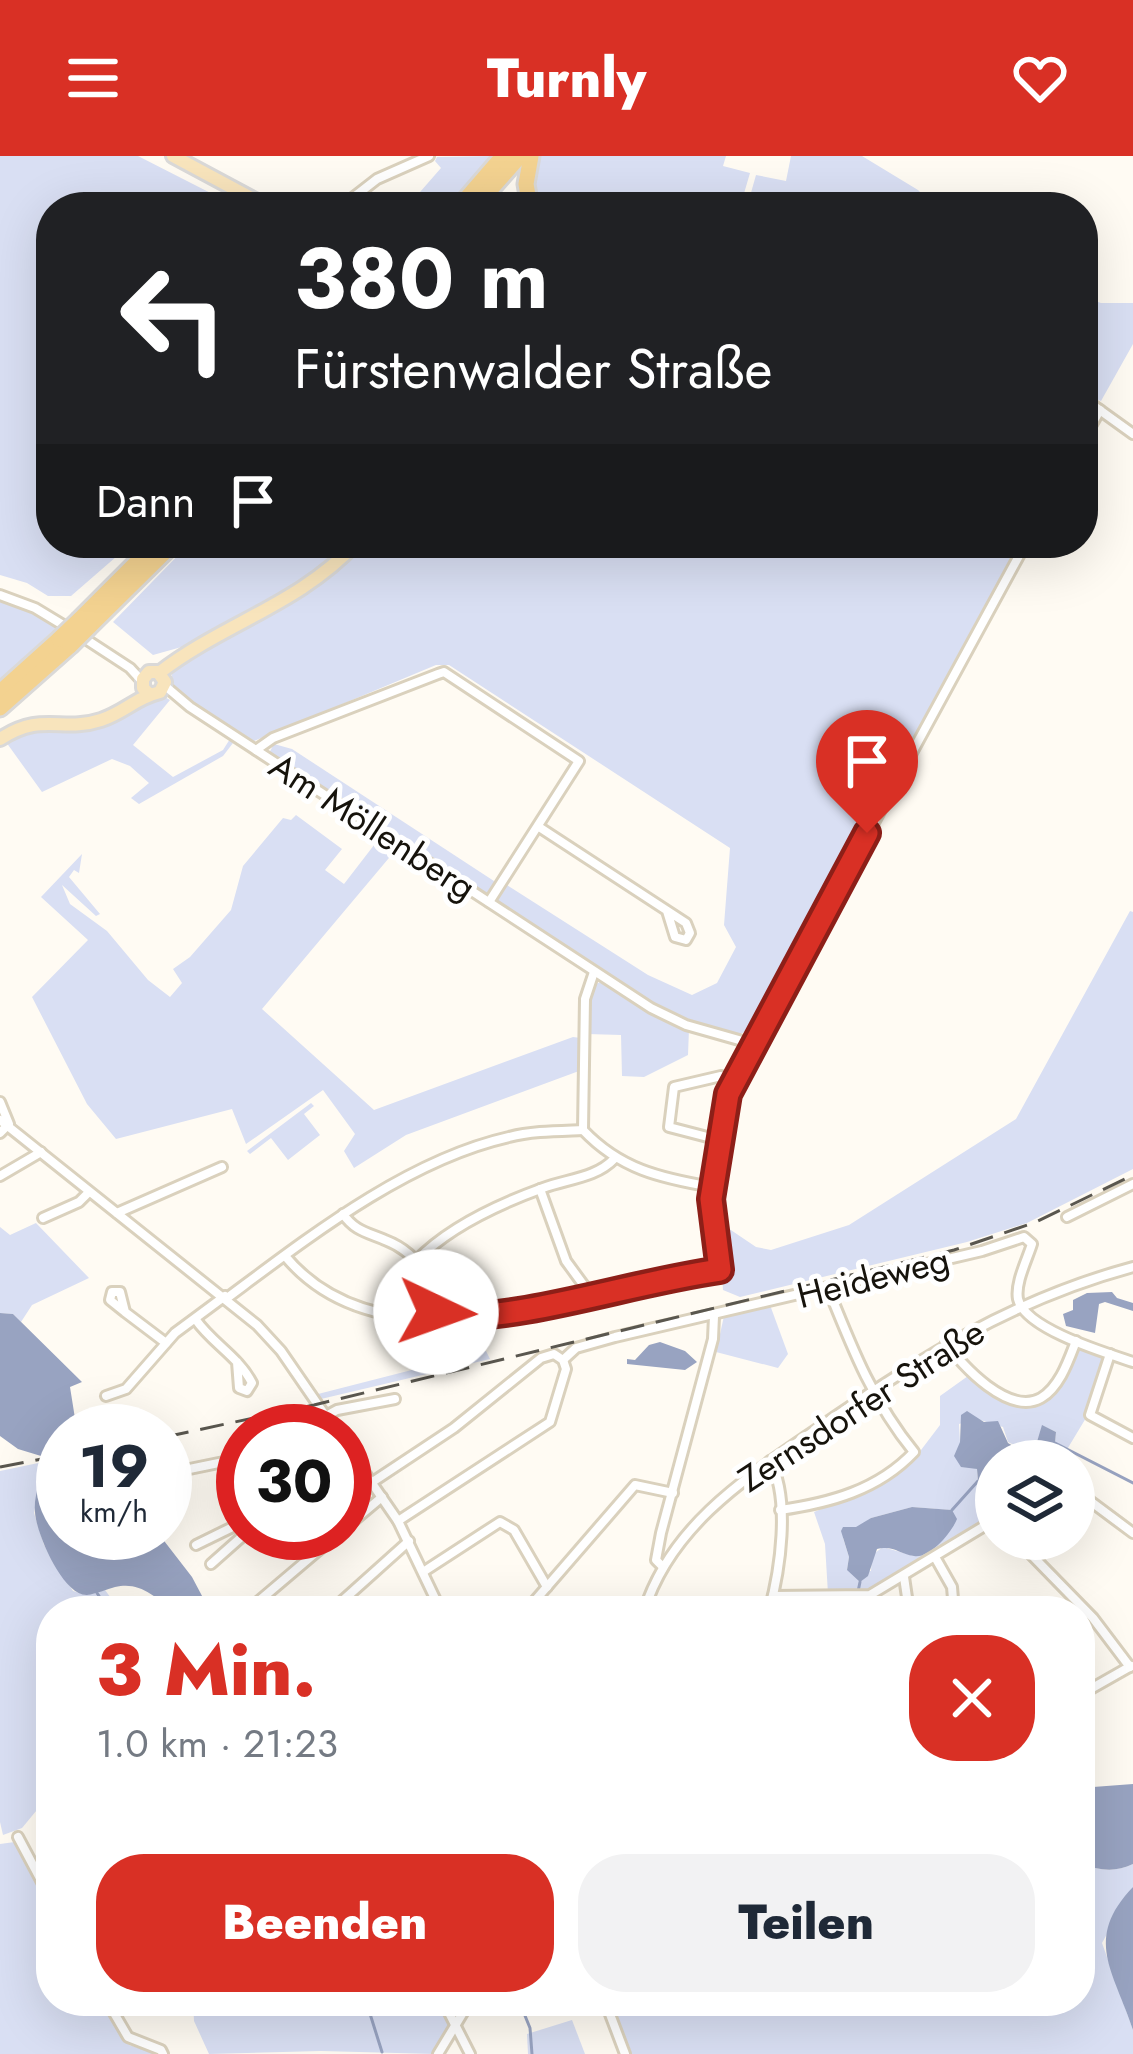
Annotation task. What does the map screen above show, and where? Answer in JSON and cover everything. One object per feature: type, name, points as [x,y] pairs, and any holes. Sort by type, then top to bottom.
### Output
[{"type":"highway","points":[[472,192],[503,156]]},
{"type":"highway","points":[[488,192],[520,156]]},
{"type":"highway","points":[[528,192],[531,156]]},
{"type":"highway","points":[[84,624],[143,558]]},
{"type":"highway","points":[[0,708],[64,642],[157,558]]},
{"type":"highway","points":[[0,692],[64,642]]},
{"type":"main road","points":[[173,156],[240,192]]},
{"type":"main road","points":[[0,739],[39,722],[94,722],[116,714],[156,684],[176,661],[294,596],[338,558]]},
{"type":"street","points":[[360,192],[377,179],[429,156]]},
{"type":"street","points":[[1098,414],[1100,410],[1133,434]]},
{"type":"street","points":[[285,1256],[302,1273],[361,1307],[399,1317],[528,1312],[720,1270],[712,1186],[734,1080],[1018,558]]},
{"type":"street","points":[[0,595],[35,608],[156,684]]},
{"type":"street","name":"Am Möllenberg","points":[[256,750],[273,738],[444,672],[579,761],[489,902]]},
{"type":"street","name":"Am Möllenberg","points":[[156,684],[594,972],[672,1019],[753,1044]]},
{"type":"street","points":[[539,827],[668,911]]},
{"type":"street","points":[[583,1130],[585,999],[594,972]]},
{"type":"street","points":[[719,1140],[669,1127],[674,1087],[721,1076],[734,1080]]},
{"type":"street","points":[[0,1102],[3,1127],[226,1297],[273,1341],[318,1404]]},
{"type":"street","points":[[106,1396],[126,1389],[166,1343],[344,1214],[400,1181],[490,1142],[522,1134],[583,1130],[614,1159],[662,1178],[712,1186]]},
{"type":"street","points":[[0,1176],[41,1152]]},
{"type":"street","points":[[417,1260],[460,1227],[540,1189],[597,1172],[614,1159]]},
{"type":"street","points":[[117,1213],[222,1167]]},
{"type":"street","points":[[1067,1216],[1133,1184]]},
{"type":"street","points":[[540,1189],[566,1261],[593,1298]]},
{"type":"street","points":[[43,1218],[79,1202],[89,1192]]},
{"type":"street","points":[[344,1214],[361,1232],[417,1260],[429,1280],[437,1318]]},
{"type":"street","name":"Heideweg","points":[[372,1482],[454,1428],[541,1358],[554,1354],[563,1360],[577,1348],[615,1337],[1024,1237],[1032,1244],[1018,1288],[1020,1305]]},
{"type":"street","name":"Zernsdorfer Straße","points":[[650,1596],[663,1567],[708,1511],[870,1391],[946,1343],[1020,1305],[1133,1267]]},
{"type":"street","points":[[780,1510],[830,1502],[863,1489],[914,1452],[870,1391],[828,1288]]},
{"type":"street","points":[[1020,1305],[1030,1319],[1133,1361]]},
{"type":"street","points":[[124,1312],[166,1343]]},
{"type":"street","points":[[663,1567],[656,1557],[713,1340],[714,1316]]},
{"type":"street","points":[[196,1320],[237,1362]]},
{"type":"street","points":[[946,1343],[983,1384],[1025,1402],[1041,1398],[1057,1382],[1076,1340]]},
{"type":"street","points":[[1110,1354],[1090,1415],[1133,1438]]},
{"type":"street","points":[[398,1522],[550,1422],[566,1369],[563,1360]]},
{"type":"street","points":[[369,1404],[395,1399]]},
{"type":"street","points":[[770,1461],[780,1510],[780,1558],[773,1596]]},
{"type":"street","points":[[372,1484],[409,1541],[432,1596]]},
{"type":"street","points":[[539,1596],[635,1485],[673,1493]]},
{"type":"street","points":[[372,1506],[382,1498]]},
{"type":"street","points":[[1095,1505],[1133,1533]]},
{"type":"street","points":[[424,1572],[500,1522],[514,1531],[547,1587]]},
{"type":"street","points":[[864,1596],[975,1533]]},
{"type":"street","points":[[196,1545],[216,1535]]},
{"type":"street","points":[[348,1596],[409,1541]]},
{"type":"street","points":[[935,1557],[953,1596]]},
{"type":"street","points":[[211,1564],[216,1560]]},
{"type":"street","points":[[264,1596],[305,1560]]},
{"type":"street","points":[[1037,1560],[1072,1596]]},
{"type":"street","points":[[904,1577],[907,1596]]},
{"type":"street","points":[[1095,1619],[1132,1666],[1095,1686]]},
{"type":"street","points":[[18,1837],[36,1871]]},
{"type":"street","points":[[116,2016],[128,2037],[163,2054]]},
{"type":"street","points":[[451,2016],[470,2054]]},
{"type":"street","points":[[438,2054],[461,2016]]},
{"type":"street","points":[[610,2016],[625,2054]]},
{"type":"shaded area","points":[[0,156],[138,156],[209,192],[36,192],[36,558],[115,558],[71,596],[48,596],[0,575]]},
{"type":"shaded area","points":[[492,156],[460,192],[420,192],[441,168],[437,157]]},
{"type":"shaded area","points":[[538,156],[726,156],[723,166],[750,173],[744,192],[534,192],[532,168]]},
{"type":"shaded area","points":[[791,156],[862,156],[920,192],[751,192],[756,175],[786,181]]},
{"type":"shaded area","points":[[1098,302],[1133,303],[1133,344],[1101,401]]},
{"type":"shaded area","points":[[175,558],[1011,558],[756,1027],[740,1034],[671,1017],[496,903],[507,885],[648,975],[692,995],[717,983],[736,947],[724,925],[730,848],[449,665],[436,665],[254,741],[171,688],[172,673],[193,657],[185,646],[153,655],[113,622]]},
{"type":"shaded area","points":[[0,599],[31,610],[57,627],[0,679]]},
{"type":"shaded area","points":[[163,696],[170,700],[133,745],[173,777],[223,750],[230,739],[233,743],[223,756],[139,804],[131,798],[149,783],[130,766],[112,759],[42,792],[6,742],[32,732],[83,728]]},
{"type":"shaded area","points":[[274,744],[292,749],[497,883],[487,895],[480,893],[269,753]]},
{"type":"shaded area","points":[[296,815],[342,849],[325,870],[344,884],[381,836],[399,846],[262,1009],[374,1110],[573,1037],[581,1038],[579,1071],[406,1135],[354,1168],[344,1151],[355,1134],[323,1090],[246,1144],[232,1109],[116,1139],[87,1104],[32,997],[88,940],[41,897],[82,854],[79,873],[74,870],[69,877],[100,914],[96,916],[62,885],[70,904],[107,931],[148,980],[170,997],[182,983],[173,969],[190,957],[231,910],[243,866],[283,818],[291,820]]},
{"type":"shaded area","points":[[1130,911],[1133,1169],[1027,1223],[967,1242],[740,1297],[723,1290],[719,1222],[756,1247],[771,1250],[849,1225],[1016,1119]]},
{"type":"shaded area","points":[[601,982],[649,1012],[689,1029],[688,1055],[644,1077],[622,1076],[621,1035],[587,1034],[592,985]]},
{"type":"shaded area","points":[[311,1103],[314,1106],[304,1114],[320,1135],[288,1160],[271,1138],[250,1154],[247,1151]]},
{"type":"shaded area","points":[[36,1223],[89,1278],[32,1305],[21,1322],[13,1314],[0,1313],[0,1227],[10,1235]]},
{"type":"shaded area","points":[[1112,1292],[1133,1303],[1133,1311],[1105,1302],[1099,1304],[1095,1333],[1066,1326],[1063,1314],[1073,1310],[1073,1300],[1087,1293]]},
{"type":"shaded area","points":[[770,1305],[788,1354],[778,1368],[716,1352],[724,1316]]},
{"type":"shaded area","points":[[0,1313],[13,1314],[82,1382],[70,1387],[73,1404],[36,1404],[36,1454],[0,1436]]},
{"type":"shaded area","points":[[660,1342],[685,1351],[697,1362],[685,1370],[627,1364],[627,1359],[635,1360],[649,1345]]},
{"type":"shaded area","points":[[1080,1345],[1109,1357],[1089,1413],[1073,1440],[1055,1440],[1056,1432],[1043,1426],[1038,1440],[1007,1440],[1003,1427],[977,1419],[959,1424],[960,1442],[969,1465],[975,1468],[975,1529],[868,1593],[828,1594],[825,1544],[814,1512],[862,1493],[918,1454],[940,1425],[940,1396],[968,1376],[1017,1407],[1036,1407]],"holes":[[[912,1507],[951,1510],[933,1549],[914,1556],[883,1547],[872,1555],[871,1571],[847,1570],[843,1538],[871,1518]]]},
{"type":"shaded area","points":[[486,1351],[490,1359],[321,1399],[318,1394]]},
{"type":"shaded area","points":[[967,1411],[984,1422],[998,1421],[1007,1440],[975,1440],[975,1469],[961,1467],[954,1456],[961,1415]]},
{"type":"shaded area","points":[[1042,1425],[1056,1432],[1055,1440],[1038,1440]]},
{"type":"shaded area","points":[[36,1463],[36,1560],[53,1560],[73,1591],[86,1595],[105,1590],[109,1596],[36,1596],[36,1811],[22,1828],[3,1835],[0,1471]]},
{"type":"shaded area","points":[[912,1507],[952,1510],[957,1519],[940,1543],[920,1556],[877,1549],[868,1576],[860,1582],[847,1570],[843,1527],[856,1527]]},
{"type":"shaded area","points":[[52,1560],[179,1560],[202,1596],[154,1596],[132,1586],[87,1595],[78,1593]]},
{"type":"shaded area","points":[[1133,1784],[1133,1864],[1120,1869],[1095,1867],[1095,1787]]},
{"type":"shaded area","points":[[22,1841],[36,1866],[36,2016],[113,2016],[129,2045],[160,2054],[0,2054],[0,1844]]},
{"type":"shaded area","points":[[1133,1864],[1133,1887],[1102,1943],[1133,2030],[1133,2054],[624,2054],[631,2051],[616,2016],[1095,2016],[1095,1867],[1120,1869]]},
{"type":"shaded area","points":[[1133,1887],[1133,2030],[1111,1973],[1106,1940],[1109,1923]]},
{"type":"shaded area","points":[[194,2016],[448,2016],[452,2023],[435,2054],[209,2054]]},
{"type":"shaded area","points":[[572,2020],[585,2054],[528,2054],[527,2034]]},
{"type":"waterway","points":[[1095,1464],[1133,1483]]},
{"type":"waterway","points":[[952,1510],[975,1484]]},
{"type":"waterway","points":[[857,1596],[860,1582]]},
{"type":"waterway","points":[[371,2016],[382,2052]]},
{"type":"waterway","points":[[525,2016],[532,2054]]},
{"type":"railway","points":[[192,1431],[954,1250],[1036,1222],[1133,1175]]},
{"type":"railway","points":[[0,1467],[36,1460]]},
{"type":"route","points":[[436,1312],[437,1318],[528,1312],[720,1270],[711,1199],[728,1094],[867,833]]}]
